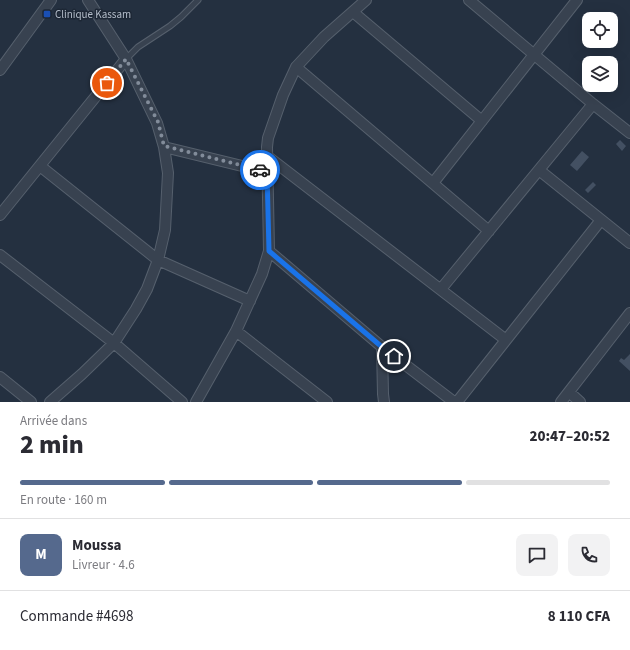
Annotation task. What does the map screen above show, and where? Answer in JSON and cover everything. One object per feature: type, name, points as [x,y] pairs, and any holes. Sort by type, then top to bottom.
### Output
[{"type":"street","points":[[0,70],[51,0]]},
{"type":"street","points":[[50,402],[82,374],[114,342],[136,309],[147,289],[158,260],[165,230],[168,172],[158,122],[126,59],[88,0]]},
{"type":"street","points":[[196,402],[236,331],[262,274],[269,251],[267,172],[268,138],[283,95],[296,67],[324,37],[366,0]]},
{"type":"street","points":[[469,0],[593,104],[630,133]]},
{"type":"street","points":[[433,183],[577,0]]},
{"type":"street","points":[[353,12],[482,121]]},
{"type":"street","points":[[0,215],[126,59]]},
{"type":"street","points":[[296,67],[489,231]]},
{"type":"street","points":[[441,289],[593,104]]},
{"type":"street","points":[[164,146],[267,172]]},
{"type":"street","points":[[267,156],[506,340]]},
{"type":"street","points":[[40,166],[158,260],[250,301]]},
{"type":"street","points":[[539,170],[630,243]]},
{"type":"street","points":[[457,402],[601,220]]},
{"type":"street","points":[[269,251],[382,347],[454,402]]},
{"type":"street","points":[[0,255],[114,342],[182,402]]},
{"type":"street","points":[[561,402],[630,314]]},
{"type":"street","points":[[236,331],[327,402]]},
{"type":"street","points":[[382,347],[384,402]]},
{"type":"street","points":[[0,377],[31,402]]},
{"type":"street","points":[[569,392],[580,402]]},
{"type":"lane","points":[[126,59],[138,47],[181,17],[198,0]]},
{"type":"building","points":[[620,140],[626,146],[622,151],[616,144]]},
{"type":"building","points":[[582,151],[589,157],[577,171],[570,165]]},
{"type":"building","points":[[593,182],[596,185],[588,193],[585,190]]},
{"type":"building","points":[[630,354],[630,371],[619,361],[621,358],[624,360]]},
{"type":"way so far","points":[[107,83],[126,59],[158,122],[164,146],[260,170]]},
{"type":"place","name":"Clinique Kassam","points":[[47,14]]},
{"type":"route","points":[[260,170],[267,172],[269,251],[394,356]]}]
